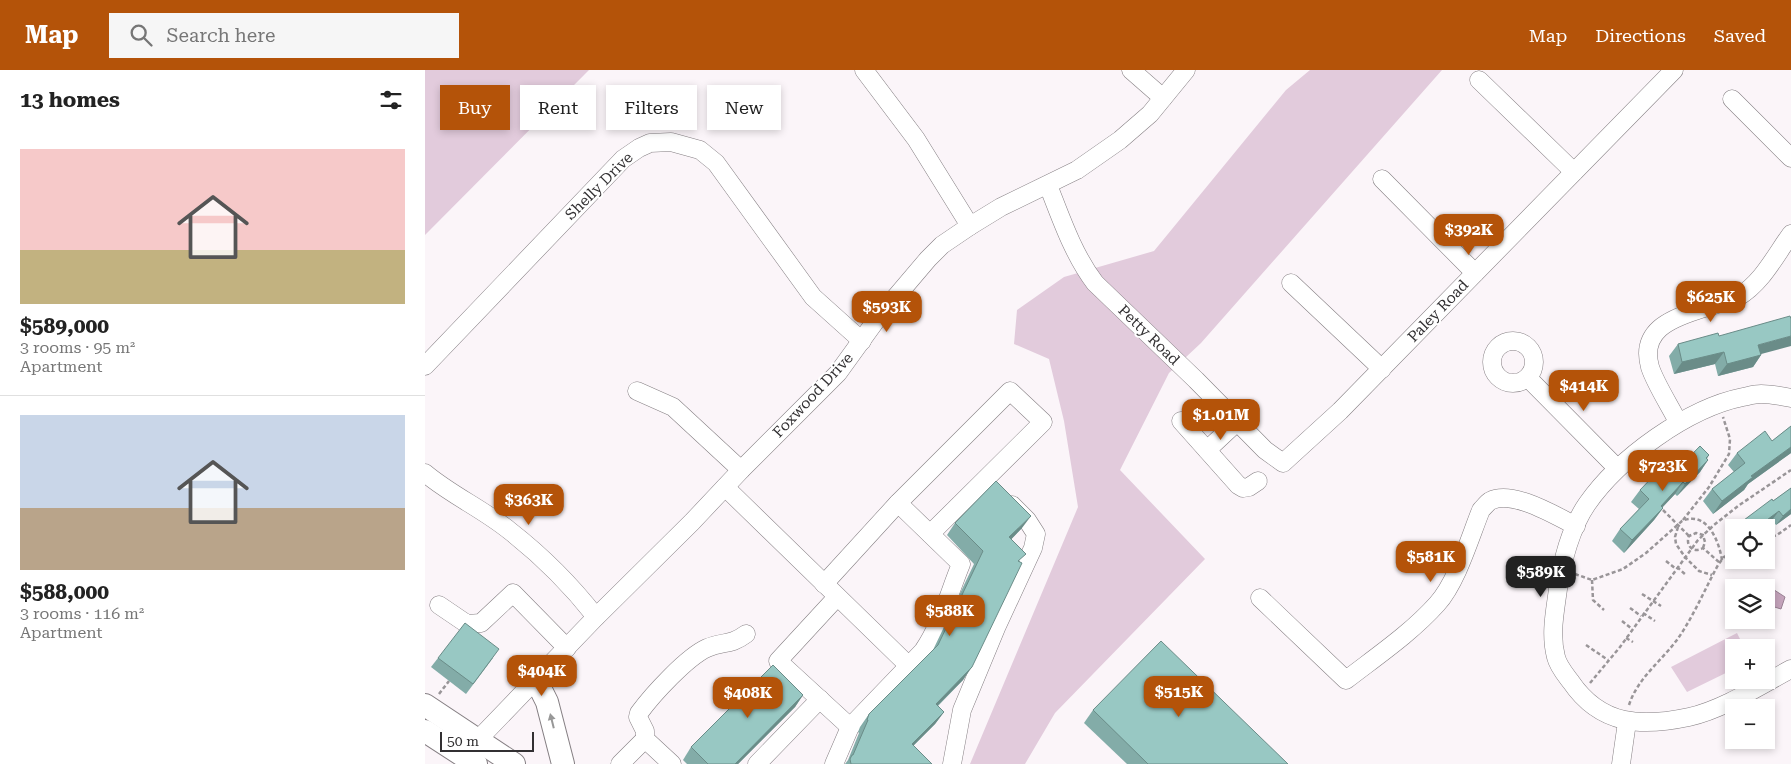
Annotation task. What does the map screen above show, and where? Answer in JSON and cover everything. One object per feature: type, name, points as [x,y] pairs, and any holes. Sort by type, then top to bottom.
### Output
[{"type":"main road","points":[[536,680],[547,702],[563,764]]},
{"type":"main road","points":[[432,700],[472,753]]},
{"type":"main road","points":[[425,731],[472,753],[514,764]]},
{"type":"street","points":[[864,70],[916,139],[970,226]]},
{"type":"street","points":[[1131,70],[1163,98]]},
{"type":"street","name":"Foxwood Drive","points":[[472,753],[536,680],[597,616],[693,522],[741,470],[838,373],[877,319],[942,245],[1001,208],[1077,170],[1120,140],[1150,114],[1186,70]]},
{"type":"street","name":"Paley Road","points":[[1283,463],[1340,411],[1382,369],[1670,71]]},
{"type":"street","points":[[1479,80],[1574,172]]},
{"type":"street","points":[[1732,99],[1791,158]]},
{"type":"street","name":"Shelly Drive","points":[[425,366],[623,159],[650,143],[671,142],[700,150],[716,163],[813,297],[862,341]]},
{"type":"street","points":[[1381,180],[1475,273]]},
{"type":"street","name":"Petty Road","points":[[1048,185],[1069,238],[1088,274],[1095,283],[1265,450],[1283,463]]},
{"type":"street","points":[[1678,422],[1651,369],[1648,354],[1651,341],[1661,326],[1675,318],[1738,297],[1747,292],[1755,284],[1791,234]]},
{"type":"street","points":[[1291,284],[1382,369]]},
{"type":"street","points":[[1528,378],[1617,468]]},
{"type":"street","points":[[637,390],[673,407],[741,470]]},
{"type":"street","points":[[824,584],[898,503],[1010,391],[1043,422],[929,534]]},
{"type":"street","points":[[1791,398],[1760,394],[1725,401],[1678,422],[1617,468],[1586,505],[1568,546],[1552,631],[1556,657],[1575,688],[1589,703],[1625,721],[1656,722],[1690,717],[1725,703],[1791,669]]},
{"type":"street","points":[[1181,421],[1238,485],[1243,488],[1249,487],[1258,481]]},
{"type":"street","points":[[1207,450],[1237,422]]},
{"type":"street","points":[[425,473],[437,483],[510,530],[572,586],[597,616]]},
{"type":"street","points":[[953,764],[962,710],[1025,568],[1036,534],[1027,520],[985,478]]},
{"type":"street","points":[[725,487],[908,666]]},
{"type":"street","points":[[1259,598],[1346,680],[1412,627],[1438,603],[1452,580],[1481,510],[1491,501],[1502,498],[1531,503],[1576,526]]},
{"type":"street","points":[[833,764],[850,727],[923,651],[932,636],[961,564],[898,503]]},
{"type":"street","points":[[439,605],[467,624],[481,623],[513,593],[567,648]]},
{"type":"street","points":[[837,597],[778,661],[850,727]]},
{"type":"street","points":[[621,764],[645,739],[645,731],[638,717],[639,713],[670,678],[699,653],[708,648],[731,644],[747,634]]},
{"type":"street","points":[[757,764],[820,699]]},
{"type":"street","points":[[1621,764],[1625,721]]},
{"type":"street","points":[[645,739],[672,764]]},
{"type":"path","points":[[1562,570],[1592,580],[1623,569],[1646,553],[1690,514],[1729,454],[1730,439],[1718,404]]},
{"type":"path","points":[[1581,694],[1626,638],[1691,548],[1703,535],[1738,506],[1791,470]]},
{"type":"path","points":[[1663,510],[1689,536]]},
{"type":"path","points":[[1682,521],[1696,519],[1710,528],[1720,551],[1721,562]]},
{"type":"path","points":[[1678,525],[1675,537],[1676,544],[1685,557],[1699,571],[1712,576]]},
{"type":"path","points":[[1775,536],[1791,525]]},
{"type":"path","points":[[1689,536],[1695,533],[1703,535]]},
{"type":"path","points":[[1703,535],[1705,542],[1703,548]]},
{"type":"path","points":[[1689,536],[1688,543],[1691,548],[1699,550],[1703,548]]},
{"type":"path","points":[[1703,548],[1721,562]]},
{"type":"path","points":[[1625,721],[1631,696],[1647,672],[1679,636],[1712,576],[1725,557]]},
{"type":"path","points":[[1665,561],[1686,575]]},
{"type":"path","points":[[1592,580],[1593,600],[1604,610]]},
{"type":"path","points":[[1642,594],[1661,606]]},
{"type":"path","points":[[1630,608],[1655,622]]},
{"type":"path","points":[[1622,621],[1632,629]]},
{"type":"path","points":[[1626,638],[1633,642]]},
{"type":"path","points":[[1585,645],[1608,660]]},
{"type":"path","points":[[432,700],[449,681]]},
{"type":"shaded area","points":[[425,70],[589,70],[574,85],[520,85],[520,130],[529,130],[425,235]]},
{"type":"shaded area","points":[[1310,70],[1442,70],[1201,343],[1169,373],[1120,470],[1205,559],[1055,713],[1025,764],[970,764],[1078,507],[1064,421],[1049,359],[1014,344],[1017,310],[1064,277],[1154,251],[1286,90]]},
{"type":"shaded area","points":[[1775,590],[1785,597],[1781,609],[1775,607]]},
{"type":"shaded area","points":[[1737,633],[1740,639],[1725,639]]},
{"type":"shaded area","points":[[1725,639],[1725,673],[1687,692],[1671,667]]},
{"type":"building","points":[[1790,316],[1791,336],[1758,345],[1761,355],[1727,364],[1724,352],[1682,362],[1678,344],[1718,333],[1719,336]]},
{"type":"building","points":[[1791,426],[1791,447],[1751,476],[1753,477],[1722,501],[1712,489],[1745,463],[1737,453],[1765,431],[1772,441]]},
{"type":"building","points":[[1700,446],[1709,455],[1706,458],[1708,460],[1685,484],[1683,482],[1661,506],[1663,508],[1632,540],[1620,529],[1649,499],[1640,490],[1662,467],[1671,476]]},
{"type":"building","points":[[996,481],[1031,516],[1009,537],[1026,554],[1018,561],[1022,563],[972,667],[936,704],[944,712],[912,744],[932,764],[851,764],[850,759],[869,714],[938,645],[983,551],[955,523]]},
{"type":"building","points":[[1791,488],[1791,509],[1783,516],[1779,511],[1768,519],[1745,519],[1772,499],[1773,501]]},
{"type":"building","points":[[465,623],[499,649],[473,684],[438,658]]},
{"type":"building","points":[[1161,641],[1288,764],[1148,764],[1093,710]]},
{"type":"building","points":[[773,665],[803,695],[735,764],[708,764],[691,747]]}]
